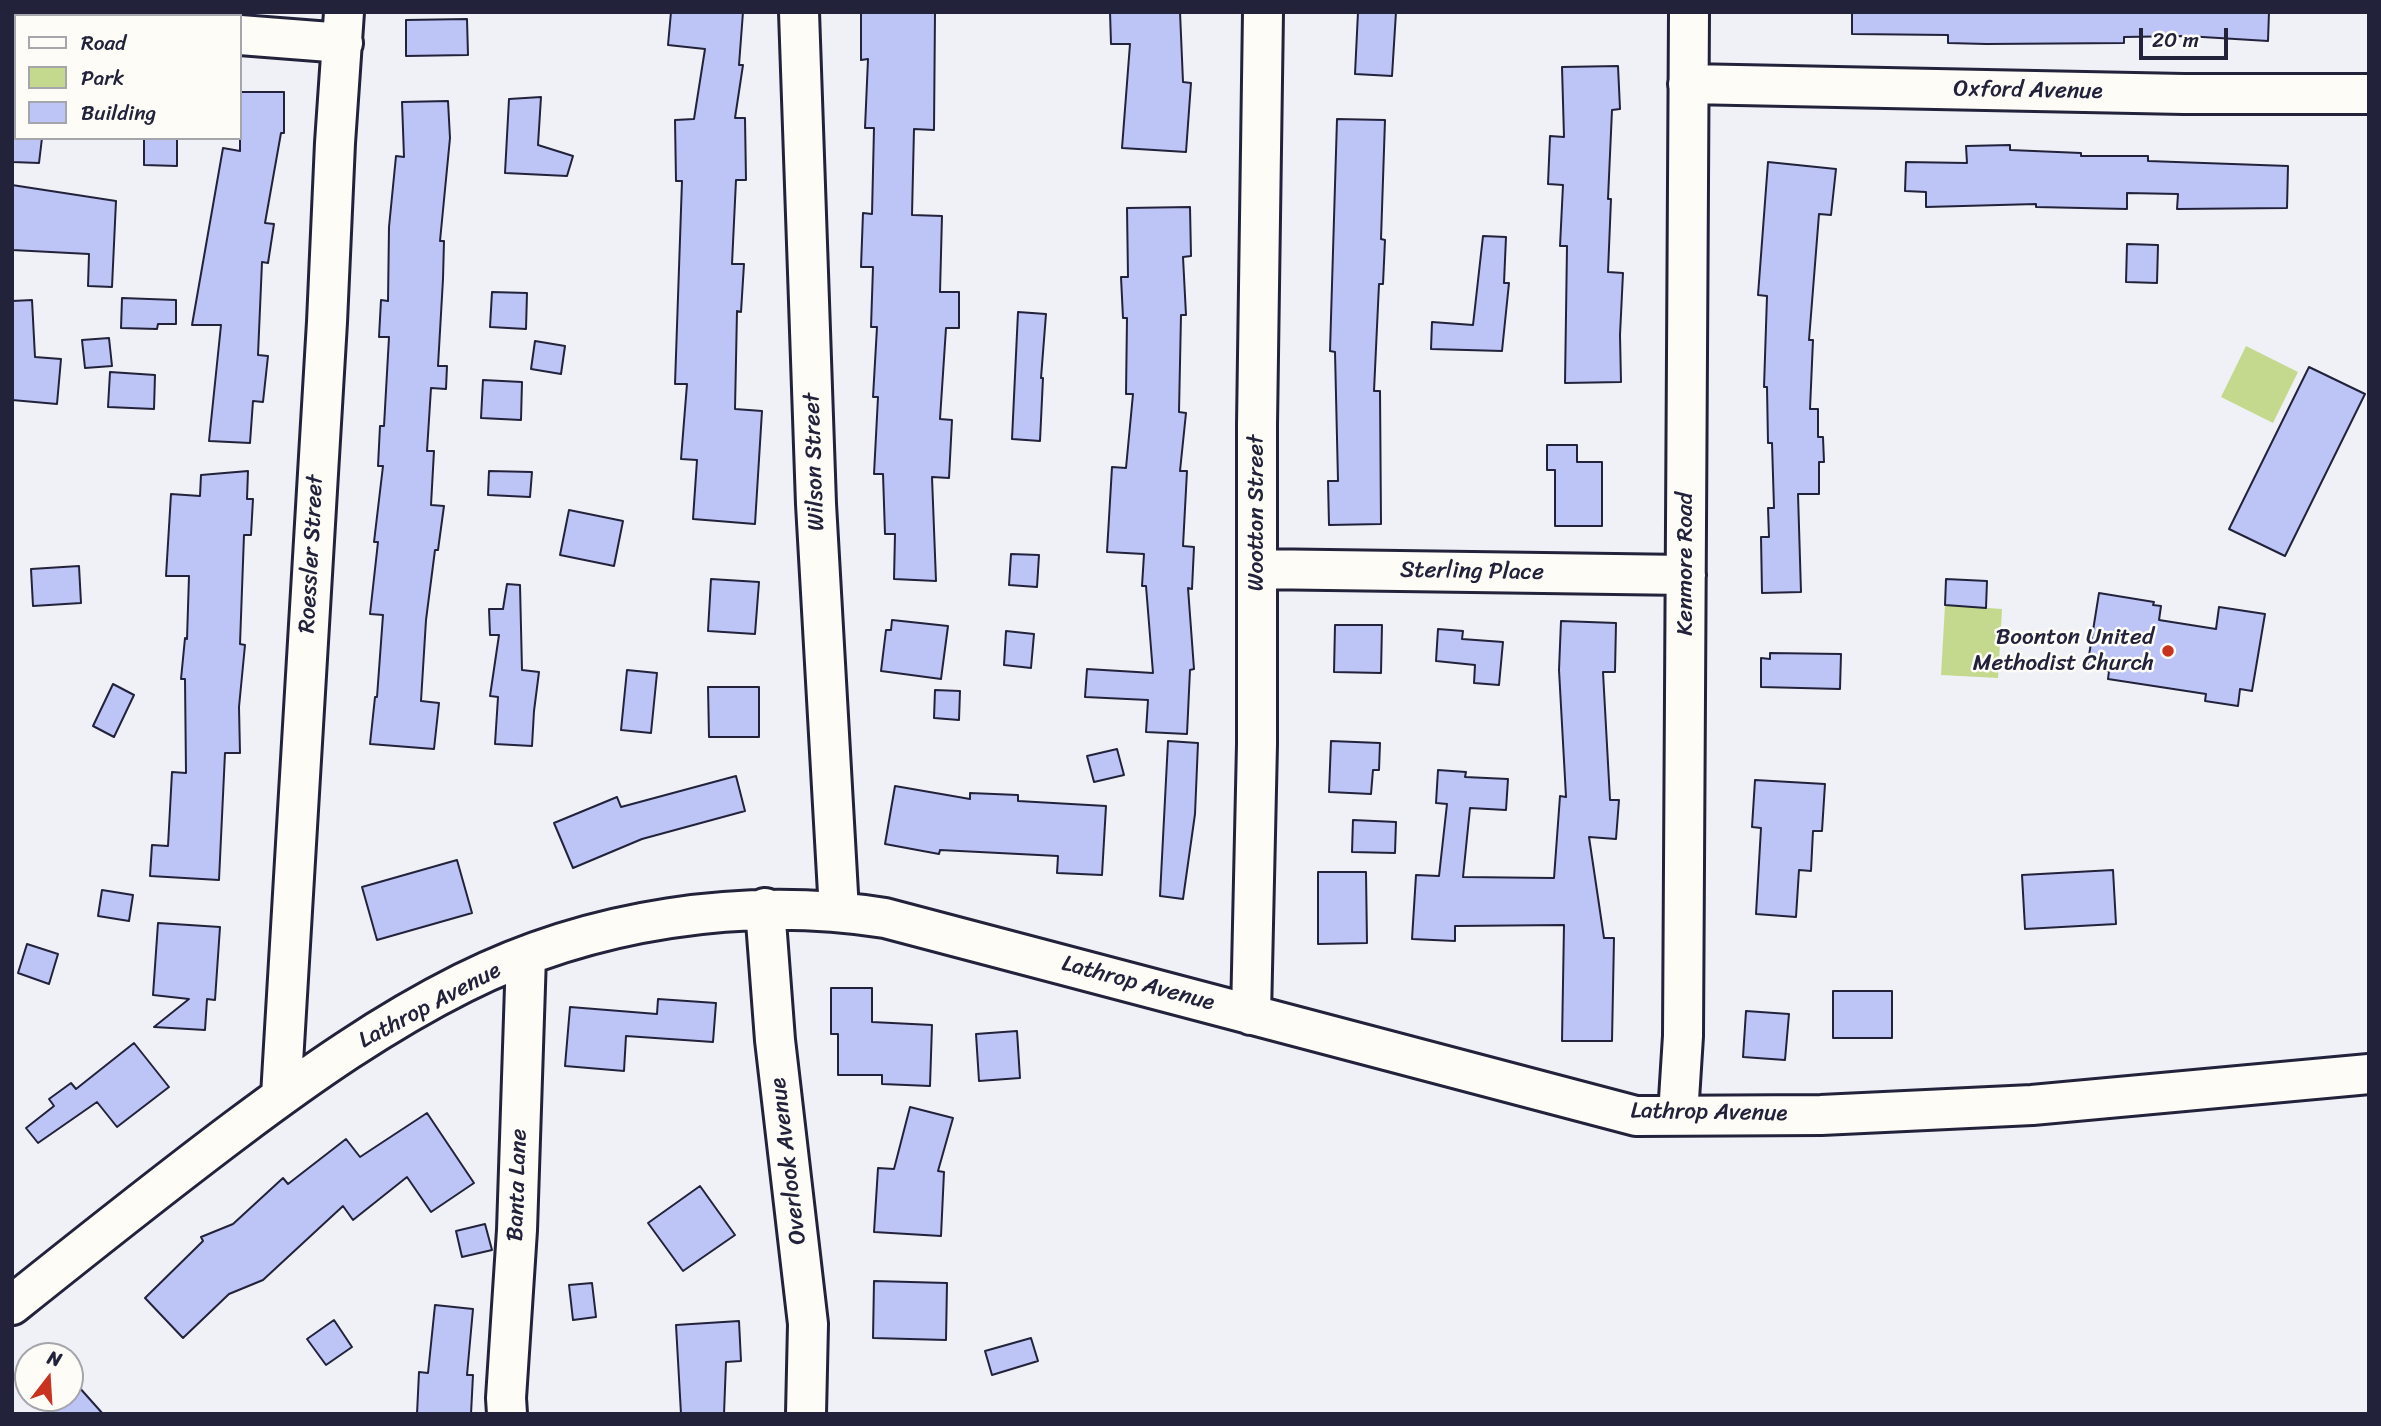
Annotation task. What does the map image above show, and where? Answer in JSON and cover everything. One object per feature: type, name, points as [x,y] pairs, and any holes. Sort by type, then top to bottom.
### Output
[{"type":"street","name":"Wilson Street","points":[[799,12],[816,504],[838,911]]},
{"type":"street","name":"Wootton Street","points":[[1251,1015],[1257,744],[1263,12]]},
{"type":"street","name":"Kenmore Road","points":[[1678,1115],[1684,1035],[1689,12]]},
{"type":"street","points":[[242,36],[343,27]]},
{"type":"street","name":"Roessler Street","points":[[281,1096],[343,27]]},
{"type":"street","name":"Oxford Avenue","points":[[1688,84],[2171,94],[2369,94]]},
{"type":"street","name":"Sterling Place","points":[[1257,569],[1686,575]]},
{"type":"street","name":"Lathrop Avenue","points":[[12,1304],[281,1096],[369,1036],[464,982],[526,956],[619,928],[700,914],[765,908],[838,911],[885,918],[1636,1116],[1821,1115],[2032,1105],[2369,1074]]},
{"type":"street","name":"Overlook Avenue","points":[[765,908],[775,1040],[808,1324],[806,1414]]},
{"type":"street","name":"Banta Lane","points":[[507,1414],[517,1230],[526,956]]},
{"type":"green space","points":[[2246,346],[2298,372],[2273,423],[2221,397]]},
{"type":"green space","points":[[1945,605],[2002,609],[1998,678],[1941,675]]},
{"type":"building","points":[[671,12],[743,12],[739,65],[743,65],[735,118],[745,118],[746,180],[736,180],[732,264],[744,264],[741,312],[737,311],[735,409],[762,411],[755,524],[693,519],[697,460],[681,459],[687,384],[675,384],[682,181],[676,181],[675,120],[694,119],[705,49],[668,45]]},
{"type":"building","points":[[861,12],[935,12],[934,130],[914,129],[912,215],[942,216],[940,292],[959,292],[959,328],[946,328],[940,419],[952,420],[949,478],[932,477],[936,581],[894,579],[895,534],[885,534],[883,474],[874,474],[878,397],[873,397],[877,327],[871,327],[873,267],[861,267],[863,213],[872,214],[874,128],[865,128],[868,59],[861,60]]},
{"type":"building","points":[[1110,12],[1180,12],[1183,82],[1191,83],[1186,152],[1122,148],[1130,44],[1111,44]]},
{"type":"building","points":[[1358,12],[1396,12],[1392,76],[1355,74]]},
{"type":"building","points":[[1852,12],[2269,12],[2268,41],[2186,36],[2124,37],[2124,43],[1948,43],[1948,35],[1852,34]]},
{"type":"building","points":[[467,19],[468,55],[406,56],[406,20]]},
{"type":"building","points":[[1618,66],[1620,109],[1612,110],[1608,272],[1623,273],[1621,382],[1565,383],[1567,246],[1560,246],[1563,185],[1548,184],[1550,136],[1564,137],[1562,67]]},
{"type":"building","points":[[242,92],[284,92],[284,133],[281,133],[265,223],[274,224],[268,263],[262,262],[258,355],[268,356],[263,402],[253,401],[250,443],[209,441],[221,325],[192,325],[223,148],[240,151]]},
{"type":"building","points":[[541,97],[538,145],[573,156],[567,176],[505,173],[509,99]]},
{"type":"building","points":[[448,101],[450,138],[440,241],[444,241],[438,366],[447,366],[446,389],[431,388],[427,451],[434,451],[431,505],[444,506],[426,620],[421,701],[439,703],[434,749],[370,744],[377,697],[383,615],[370,614],[378,542],[374,542],[383,466],[378,466],[380,426],[384,426],[389,337],[379,337],[381,300],[388,301],[389,227],[396,156],[404,157],[402,102]]},
{"type":"building","points":[[1337,119],[1385,120],[1381,239],[1385,240],[1383,284],[1379,284],[1374,391],[1380,391],[1381,524],[1329,525],[1328,481],[1338,481],[1335,352],[1330,351]]},
{"type":"building","points":[[12,138],[42,140],[39,163],[12,162]]},
{"type":"building","points":[[144,140],[177,140],[177,166],[144,165]]},
{"type":"building","points":[[2010,145],[2010,150],[2081,153],[2081,156],[2148,156],[2148,161],[2288,166],[2287,208],[2177,209],[2178,194],[2127,193],[2127,209],[2036,207],[2036,204],[1926,207],[1926,192],[1905,191],[1906,162],[1967,163],[1966,146]]},
{"type":"building","points":[[1768,162],[1836,169],[1831,215],[1819,214],[1809,340],[1813,340],[1810,409],[1818,409],[1818,437],[1823,437],[1824,462],[1819,462],[1819,494],[1798,494],[1801,592],[1762,593],[1761,537],[1769,537],[1768,508],[1774,508],[1772,443],[1768,443],[1767,387],[1764,387],[1767,296],[1758,295]]},
{"type":"building","points":[[12,185],[116,201],[112,287],[88,286],[89,254],[12,250]]},
{"type":"building","points":[[1190,207],[1191,256],[1183,257],[1186,315],[1181,315],[1179,412],[1186,413],[1180,471],[1187,471],[1183,546],[1194,547],[1192,589],[1188,588],[1194,669],[1190,670],[1187,734],[1146,732],[1148,700],[1085,697],[1087,669],[1153,673],[1146,586],[1142,586],[1144,554],[1107,552],[1112,467],[1126,468],[1133,394],[1126,394],[1127,318],[1123,318],[1121,277],[1128,277],[1127,208]]},
{"type":"building","points":[[1483,236],[1506,237],[1504,283],[1509,283],[1502,351],[1431,349],[1432,322],[1473,325]]},
{"type":"building","points":[[2127,244],[2158,245],[2157,283],[2126,282]]},
{"type":"building","points":[[492,292],[527,293],[526,329],[490,327]]},
{"type":"building","points":[[122,298],[176,300],[176,324],[158,324],[157,329],[121,328]]},
{"type":"building","points":[[32,300],[35,357],[61,359],[57,404],[12,400],[12,301]]},
{"type":"building","points":[[1018,312],[1046,314],[1040,441],[1012,439]]},
{"type":"building","points":[[109,338],[112,366],[85,368],[82,340]]},
{"type":"building","points":[[535,341],[565,346],[561,374],[531,369]]},
{"type":"building","points":[[2309,367],[2365,394],[2285,556],[2229,529]]},
{"type":"building","points":[[110,372],[155,375],[154,409],[108,407]]},
{"type":"building","points":[[483,380],[522,382],[521,420],[481,418]]},
{"type":"building","points":[[1547,445],[1577,445],[1577,462],[1602,462],[1602,526],[1555,526],[1555,470],[1547,470]]},
{"type":"building","points":[[248,471],[247,499],[253,499],[251,535],[244,535],[240,644],[245,645],[239,707],[240,753],[225,753],[219,880],[150,876],[152,845],[168,846],[172,772],[186,773],[185,679],[181,679],[185,638],[187,639],[189,576],[166,576],[171,494],[200,496],[201,475]]},
{"type":"building","points":[[489,471],[532,472],[530,497],[488,495]]},
{"type":"building","points":[[569,510],[623,521],[614,566],[560,555]]},
{"type":"building","points":[[1011,554],[1039,555],[1037,587],[1009,585]]},
{"type":"building","points":[[79,566],[81,603],[33,606],[31,569]]},
{"type":"building","points":[[711,579],[759,582],[755,634],[708,631]]},
{"type":"building","points":[[1946,579],[1987,581],[1986,608],[1945,605]]},
{"type":"building","points":[[507,584],[520,585],[522,670],[539,672],[532,746],[495,744],[498,697],[490,696],[499,635],[490,635],[489,609],[503,609]]},
{"type":"building","name":"Boonton United Methodist Church","points":[[2099,593],[2154,602],[2153,605],[2161,606],[2159,620],[2216,629],[2219,607],[2265,614],[2252,691],[2240,689],[2238,706],[2205,701],[2206,694],[2108,679],[2109,671],[2087,668]]},
{"type":"building","points":[[892,620],[948,626],[941,679],[881,671],[886,630],[891,630]]},
{"type":"building","points":[[1561,621],[1616,623],[1615,672],[1603,672],[1610,800],[1619,800],[1616,839],[1589,837],[1604,938],[1614,938],[1612,1041],[1562,1041],[1564,925],[1455,926],[1455,941],[1412,939],[1416,875],[1439,876],[1447,804],[1436,803],[1438,770],[1466,772],[1465,777],[1508,779],[1506,810],[1470,808],[1463,877],[1554,878],[1560,796],[1566,797],[1559,670]]},
{"type":"building","points":[[1335,625],[1382,625],[1381,673],[1334,672]]},
{"type":"building","points":[[1438,629],[1463,631],[1462,639],[1503,642],[1499,685],[1474,683],[1475,665],[1436,661]]},
{"type":"building","points":[[1006,631],[1034,634],[1031,668],[1004,665]]},
{"type":"building","points":[[1770,653],[1841,654],[1840,689],[1761,687],[1761,658],[1770,659]]},
{"type":"building","points":[[627,670],[657,673],[651,733],[621,730]]},
{"type":"building","points":[[113,684],[134,695],[114,737],[93,726]]},
{"type":"building","points":[[708,687],[759,687],[759,737],[709,737]]},
{"type":"building","points":[[935,690],[960,691],[959,720],[934,718]]},
{"type":"building","points":[[1168,741],[1198,743],[1195,814],[1183,899],[1160,896]]},
{"type":"building","points":[[1331,741],[1380,743],[1379,770],[1373,770],[1371,794],[1329,792]]},
{"type":"building","points":[[1117,749],[1124,775],[1094,782],[1087,756]]},
{"type":"building","points":[[736,776],[745,811],[642,839],[573,868],[554,823],[617,797],[621,807]]},
{"type":"building","points":[[1755,780],[1825,784],[1822,831],[1813,831],[1811,871],[1799,870],[1796,917],[1756,914],[1761,828],[1752,827]]},
{"type":"building","points":[[895,786],[970,799],[970,793],[1018,795],[1018,801],[1106,806],[1102,875],[1057,873],[1058,856],[940,850],[939,854],[885,844]]},
{"type":"building","points":[[1353,820],[1396,822],[1395,853],[1352,852]]},
{"type":"building","points":[[457,860],[472,913],[377,940],[362,887]]},
{"type":"building","points":[[2113,870],[2116,924],[2025,929],[2022,875]]},
{"type":"building","points":[[1318,872],[1366,872],[1367,943],[1318,944]]},
{"type":"building","points":[[102,890],[133,895],[129,921],[98,916]]},
{"type":"building","points":[[158,923],[220,927],[215,1000],[207,999],[205,1030],[154,1027],[189,999],[153,995]]},
{"type":"building","points":[[27,944],[58,954],[49,984],[18,973]]},
{"type":"building","points":[[831,988],[872,988],[872,1022],[932,1025],[930,1086],[882,1084],[882,1075],[838,1075],[838,1034],[831,1034]]},
{"type":"building","points":[[1833,991],[1892,991],[1892,1038],[1833,1038]]},
{"type":"building","points":[[658,999],[716,1003],[713,1042],[626,1036],[624,1071],[565,1066],[570,1007],[657,1014]]},
{"type":"building","points":[[1746,1011],[1789,1014],[1785,1060],[1743,1057]]},
{"type":"building","points":[[1017,1031],[1020,1078],[979,1081],[976,1034]]},
{"type":"building","points":[[134,1043],[169,1087],[117,1127],[97,1102],[38,1143],[26,1128],[54,1106],[49,1099],[71,1083],[76,1089]]},
{"type":"building","points":[[910,1107],[953,1118],[938,1171],[944,1172],[941,1236],[874,1232],[878,1168],[894,1169]]},
{"type":"building","points":[[427,1113],[474,1183],[431,1212],[407,1177],[353,1220],[343,1206],[263,1280],[229,1294],[183,1338],[145,1298],[203,1241],[201,1237],[233,1224],[283,1178],[288,1184],[346,1139],[360,1157]]},
{"type":"building","points":[[700,1186],[735,1235],[683,1271],[648,1223]]},
{"type":"building","points":[[485,1224],[492,1250],[462,1257],[456,1231]]},
{"type":"building","points":[[874,1281],[947,1283],[946,1340],[873,1338]]},
{"type":"building","points":[[592,1283],[596,1317],[573,1320],[569,1285]]},
{"type":"building","points":[[435,1305],[473,1309],[467,1375],[473,1375],[471,1414],[417,1414],[419,1372],[428,1373]]},
{"type":"building","points":[[334,1320],[352,1347],[326,1365],[307,1339]]},
{"type":"building","points":[[739,1321],[741,1361],[726,1362],[724,1414],[681,1414],[676,1325]]},
{"type":"building","points":[[1031,1338],[1038,1361],[992,1375],[985,1351]]},
{"type":"building","points":[[84,1393],[103,1414],[49,1412],[84,1412]]},
{"type":"place","name":"Boonton United Methodist Church","points":[[2168,651]]}]
